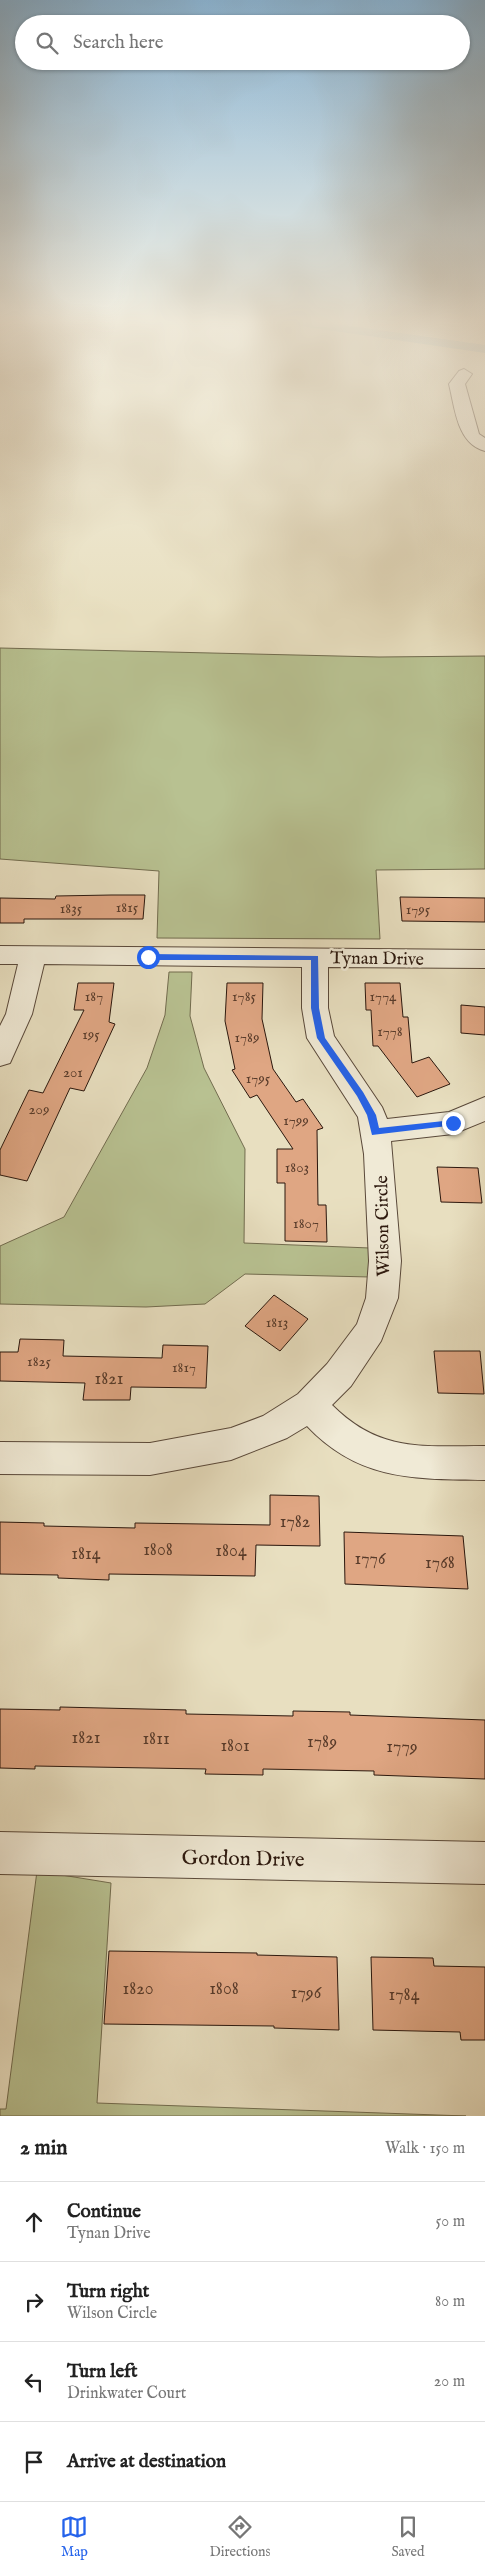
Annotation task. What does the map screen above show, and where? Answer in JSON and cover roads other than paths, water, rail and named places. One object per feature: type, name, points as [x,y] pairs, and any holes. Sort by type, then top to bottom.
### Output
[{"type":"street","points":[[467,421],[471,436],[484,446]]},
{"type":"street","name":"Tynan Drive","points":[[0,955],[485,960]]},
{"type":"street","points":[[0,1056],[19,1014],[33,956]]},
{"type":"street","name":"Wilson Circle","points":[[0,1458],[150,1459],[231,1444],[275,1426],[310,1405],[339,1375],[370,1331],[382,1298],[385,1261],[379,1154],[372,1115],[360,1094],[321,1038],[315,1008],[315,958]]},
{"type":"street","points":[[375,1132],[453,1123],[485,1108]]},
{"type":"street","points":[[310,1405],[340,1437],[365,1452],[402,1462],[485,1464]]},
{"type":"street","name":"Gordon Drive","points":[[0,1853],[485,1863]]}]
